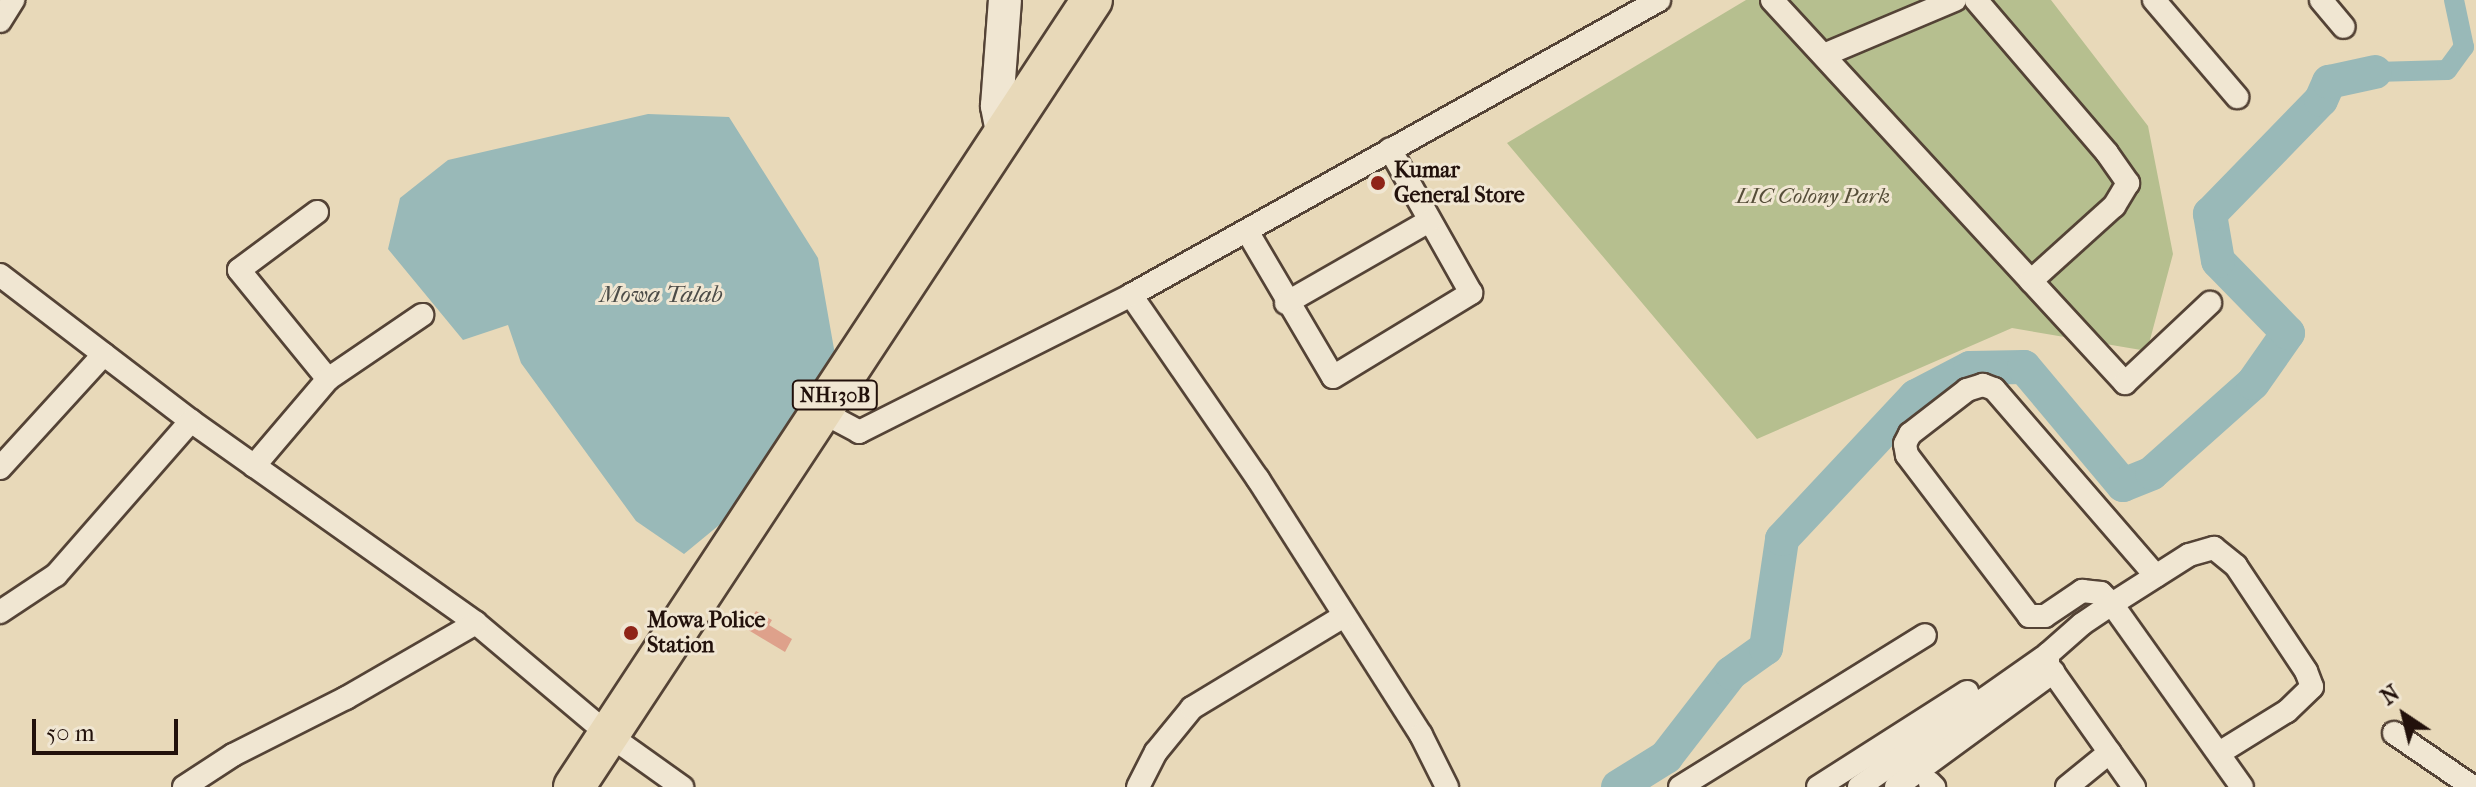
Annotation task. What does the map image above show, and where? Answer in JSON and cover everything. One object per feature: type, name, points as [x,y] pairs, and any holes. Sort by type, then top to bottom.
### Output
[{"type":"highway","name":"NH130B","points":[[574,787],[620,744],[833,418],[1121,0]]},
{"type":"highway","name":"NH130B","points":[[833,418],[1003,137],[1078,4]]},
{"type":"highway","name":"NH130B","points":[[608,787],[620,744]]},
{"type":"street","points":[[0,21],[13,0]]},
{"type":"street","points":[[1003,137],[997,106],[1005,0]]},
{"type":"street","points":[[833,418],[859,432],[1131,295],[1659,0]]},
{"type":"street","points":[[1772,0],[2125,383],[2210,303]]},
{"type":"street","points":[[1824,55],[1955,0]]},
{"type":"street","points":[[1976,0],[2107,153],[2128,183],[2114,206],[2031,281]]},
{"type":"street","points":[[2154,0],[2237,97]]},
{"type":"street","points":[[2321,0],[2344,27]]},
{"type":"street","points":[[1247,231],[1286,303],[1333,377],[1471,293],[1390,149]]},
{"type":"street","points":[[317,212],[239,270],[328,379]]},
{"type":"street","points":[[1286,303],[1429,221]]},
{"type":"street","points":[[0,275],[191,421],[476,623],[620,744],[682,787]]},
{"type":"street","points":[[1131,295],[1214,413],[1421,735],[1447,787]]},
{"type":"street","points":[[254,466],[328,379],[422,315]]},
{"type":"street","points":[[0,468],[104,354]]},
{"type":"street","points":[[2156,576],[1994,389],[1983,385],[1967,390],[1910,434],[1905,444],[1907,455],[2029,616],[2045,616],[2082,591],[2101,593],[2112,604],[2242,787]]},
{"type":"street","points":[[0,612],[56,575],[191,421]]},
{"type":"street","points":[[1896,787],[2051,663],[2082,624],[2201,550],[2214,548],[2225,554],[2311,679],[2312,687],[2304,699],[2219,753]]},
{"type":"street","points":[[1138,787],[1156,752],[1192,708],[1344,616]]},
{"type":"street","points":[[184,787],[233,755],[346,698],[476,623]]},
{"type":"street","points":[[1680,787],[1925,635]]},
{"type":"street","points":[[2051,663],[2134,787]]},
{"type":"street","points":[[1859,787],[2051,663]]},
{"type":"street","points":[[1818,787],[1967,692]]},
{"type":"street","points":[[2394,733],[2473,787]]},
{"type":"street","points":[[2067,787],[2110,752]]},
{"type":"green space","name":"LIC Colony Park","points":[[1746,0],[2051,0],[2148,126],[2173,254],[2147,351],[2012,328],[1757,439],[1507,143]]},
{"type":"water","name":"Mowa Talab","points":[[648,114],[729,117],[818,258],[837,366],[735,512],[684,554],[636,521],[521,363],[508,325],[463,340],[388,249],[400,198],[448,160]]},
{"type":"building","points":[[756,611],[772,620],[769,625],[792,639],[785,652],[745,628]]},
{"type":"waterway","points":[[2375,72],[2447,70],[2464,47],[2454,0]]},
{"type":"waterway","points":[[1618,787],[1666,757],[1731,673],[1766,648],[1782,539],[1916,396],[1970,368],[2024,367],[2123,485],[2152,473],[2253,383],[2288,333],[2218,261],[2210,214],[2321,100],[2329,82],[2375,72]]},
{"type":"place","name":"Kumar General Store","points":[[1378,183]]},
{"type":"place","name":"Mowa Police Station","points":[[631,633]]}]
